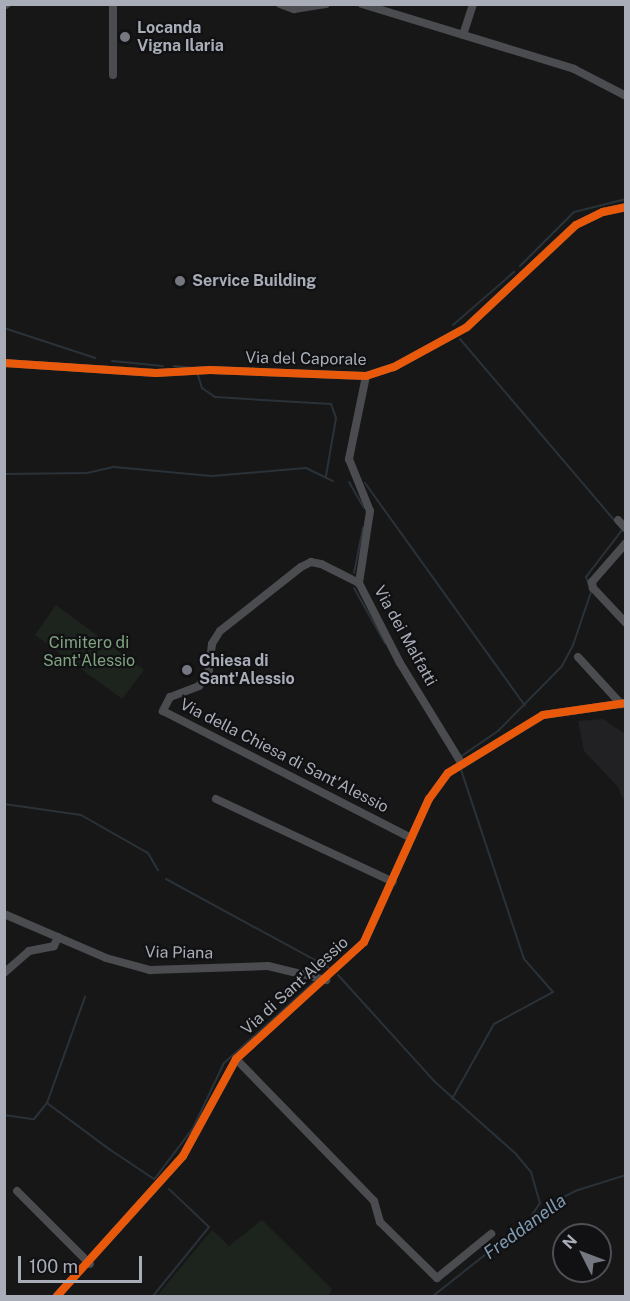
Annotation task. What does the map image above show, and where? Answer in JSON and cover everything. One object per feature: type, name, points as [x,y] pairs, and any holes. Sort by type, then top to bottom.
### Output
[{"type":"street","points":[[113,4],[113,75]]},
{"type":"street","points":[[280,4],[294,9],[326,4]]},
{"type":"street","points":[[362,4],[574,69],[626,96]]},
{"type":"street","points":[[463,35],[473,4]]},
{"type":"street","name":"Via del Caporale","points":[[4,363],[156,373],[210,370],[366,376],[394,367],[467,327],[576,225],[603,212],[626,207]]},
{"type":"street","name":"Via dei Malfatti","points":[[366,376],[349,459],[370,511],[359,583],[400,663],[459,762]]},
{"type":"street","points":[[618,520],[626,529]]},
{"type":"street","points":[[626,543],[598,572],[595,590],[626,623]]},
{"type":"street","name":"Via della Chiesa di Sant'Alessio","points":[[359,583],[321,564],[311,562],[302,567],[220,631],[212,644],[209,669],[199,686],[170,697],[163,711],[411,838]]},
{"type":"street","points":[[578,657],[623,704]]},
{"type":"street","name":"Via di Sant'Alessio","points":[[57,1296],[90,1264],[183,1156],[236,1059],[326,980],[364,942],[434,792],[459,762],[543,715],[623,704]]},
{"type":"street","points":[[216,799],[393,882]]},
{"type":"street","name":"Via Piana","points":[[4,914],[106,958],[150,970],[268,966],[326,980]]},
{"type":"street","points":[[4,973],[29,951],[54,946],[58,937]]},
{"type":"street","points":[[236,1059],[374,1202],[380,1222],[438,1278],[491,1234]]},
{"type":"street","points":[[17,1191],[90,1264]]},
{"type":"shaded area","points":[[603,719],[625,734],[625,803],[618,787],[584,751],[578,721]]},
{"type":"green space","name":"Cimitero di Sant'Alessio","points":[[56,605],[144,670],[122,699],[35,635]]},
{"type":"green space","points":[[262,1220],[332,1289],[328,1296],[157,1296],[212,1230],[229,1246]]},
{"type":"waterway","points":[[520,266],[574,212],[626,199]]},
{"type":"waterway","points":[[453,325],[514,272]]},
{"type":"waterway","points":[[4,328],[95,358]]},
{"type":"waterway","points":[[460,339],[614,520]]},
{"type":"waterway","points":[[112,361],[163,366]]},
{"type":"waterway","points":[[174,366],[194,368]]},
{"type":"waterway","points":[[198,375],[202,388],[215,397],[331,404],[336,418],[326,476]]},
{"type":"waterway","points":[[4,474],[87,473],[114,467],[212,476],[306,468],[333,481]]},
{"type":"waterway","points":[[349,482],[364,508]]},
{"type":"waterway","points":[[365,483],[525,706]]},
{"type":"waterway","points":[[354,573],[363,528]]},
{"type":"waterway","points":[[460,757],[498,731],[562,666],[573,645],[591,592],[586,577],[622,530]]},
{"type":"waterway","points":[[354,588],[385,643]]},
{"type":"waterway","points":[[452,1099],[494,1024],[553,992],[524,959],[460,767]]},
{"type":"waterway","points":[[4,804],[81,815],[148,853],[158,870]]},
{"type":"waterway","points":[[166,879],[331,969]]},
{"type":"waterway","points":[[338,975],[435,1082],[515,1153],[531,1172],[540,1203],[530,1218]]},
{"type":"waterway","points":[[156,1177],[193,1128],[224,1063],[313,983]]},
{"type":"waterway","points":[[4,1115],[34,1119],[47,1103],[85,997]]},
{"type":"waterway","points":[[47,1103],[109,1149],[154,1179],[156,1177]]},
{"type":"waterway","name":"Freddanella","points":[[433,1296],[548,1205],[575,1191],[626,1175]]},
{"type":"waterway","points":[[153,1296],[209,1227],[169,1189]]},
{"type":"cycle path","points":[[4,363],[156,373],[210,370],[366,376],[394,367],[467,327],[576,225],[603,212],[626,207]]},
{"type":"cycle path","points":[[57,1296],[183,1156],[236,1059],[364,942],[429,799],[448,773],[543,715],[626,703]]},
{"type":"place","name":"Locanda Vigna Ilaria","points":[[125,37]]},
{"type":"place","name":"Service Building","points":[[180,281]]},
{"type":"place","name":"Chiesa di Sant'Alessio","points":[[187,670]]}]
